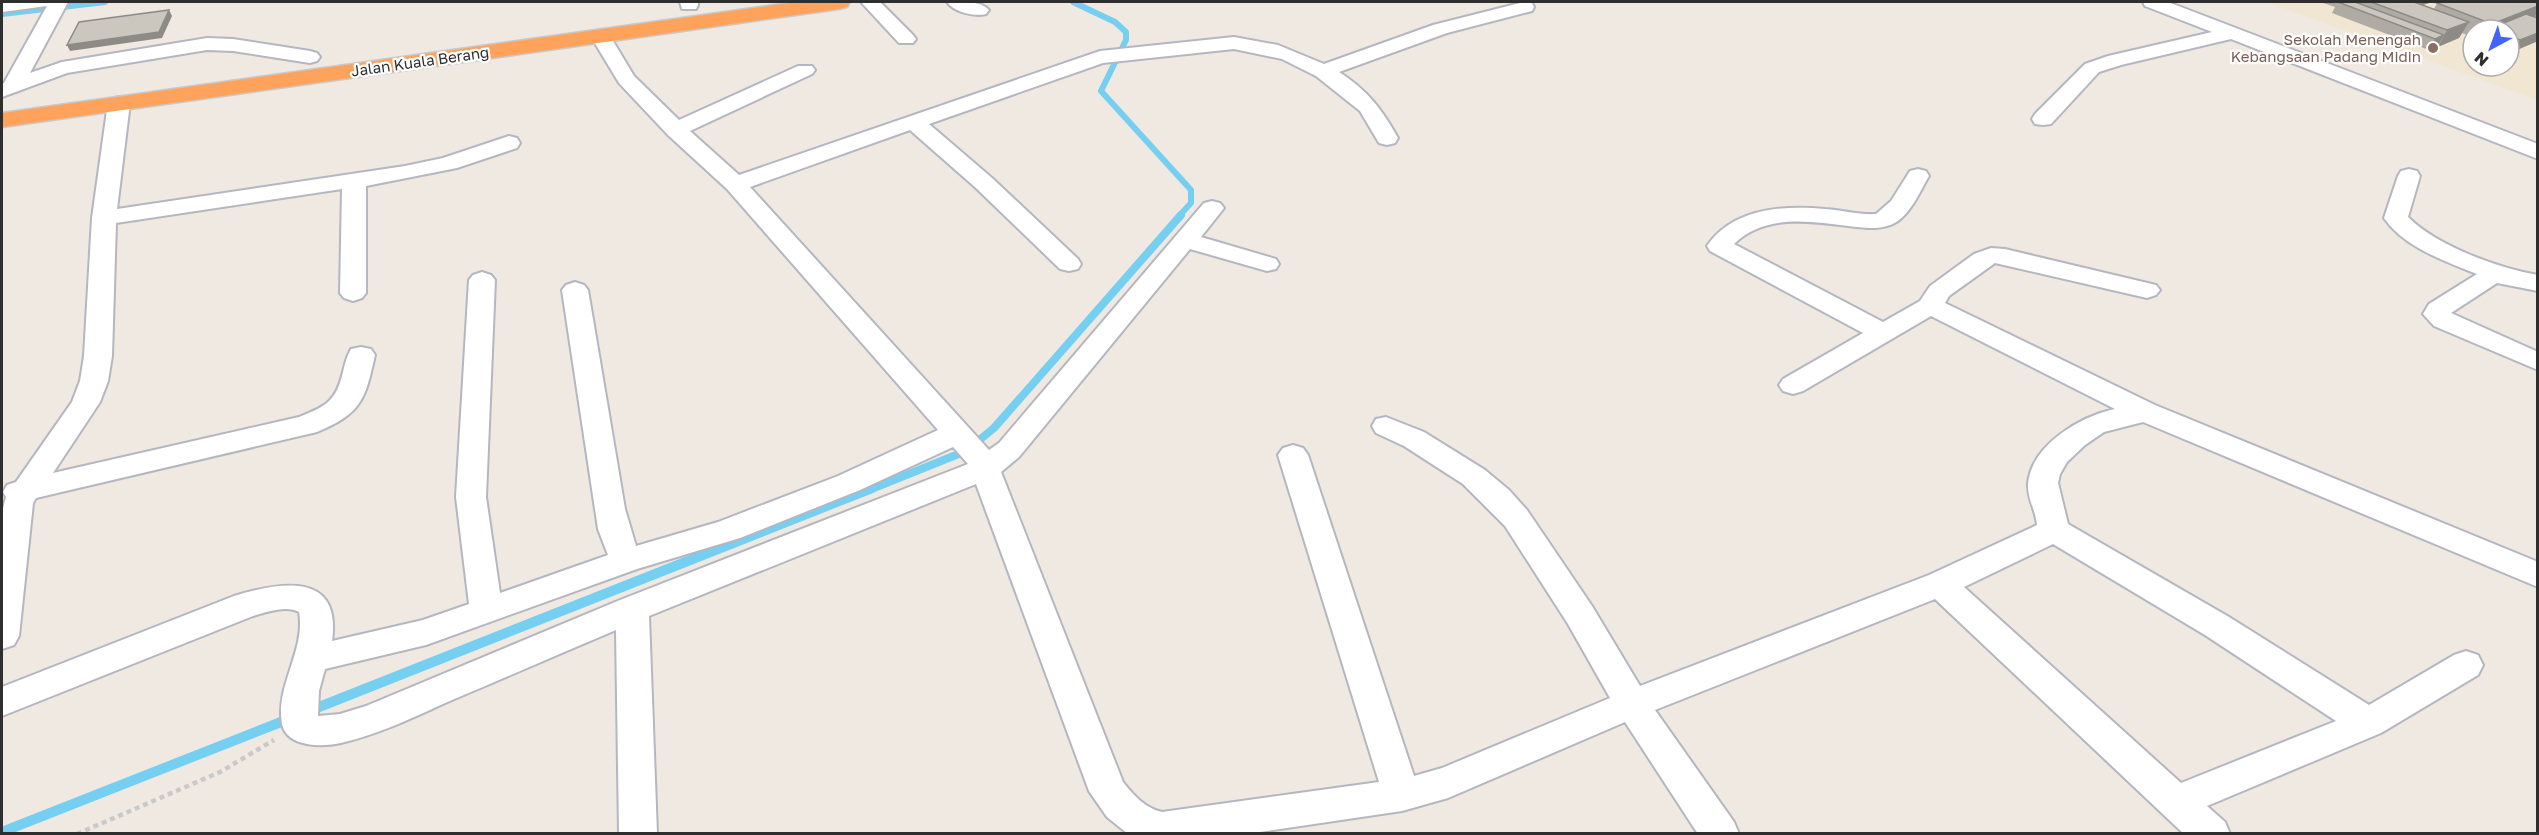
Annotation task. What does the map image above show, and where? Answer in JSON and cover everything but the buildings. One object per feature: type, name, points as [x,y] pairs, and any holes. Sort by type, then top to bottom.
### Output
[{"type":"highway","name":"Jalan Kuala Berang","points":[[5,93],[310,57],[689,3],[715,2]]},
{"type":"highway","name":"Jalan Kuala Berang","points":[[2,120],[839,2]]},
{"type":"street","points":[[870,2],[906,39]]},
{"type":"street","points":[[956,2],[978,10]]},
{"type":"street","points":[[2152,2],[2538,152]]},
{"type":"street","points":[[2,6],[53,6],[5,93]]},
{"type":"street","points":[[1324,70],[1440,29],[1525,7]]},
{"type":"street","points":[[2043,119],[2092,68],[2115,60],[2233,33]]},
{"type":"street","points":[[600,35],[626,79],[676,130],[735,184],[972,451],[1108,791],[1121,809],[1140,823],[1162,829],[1402,795],[1448,782],[1632,704],[1940,584],[2053,529]]},
{"type":"street","points":[[735,184],[1100,57],[1234,43],[1254,44],[1324,70],[1370,108],[1387,138]]},
{"type":"street","points":[[676,130],[805,70]]},
{"type":"street","points":[[14,494],[72,424],[86,402],[94,381],[98,356],[104,218],[119,103]]},
{"type":"street","points":[[914,122],[984,183],[1069,264]]},
{"type":"street","points":[[104,218],[354,183],[449,163],[509,143]]},
{"type":"street","points":[[1882,333],[1719,246],[1728,235],[1766,217],[1798,214],[1868,221],[1883,220],[1892,214],[1918,176]]},
{"type":"street","points":[[2409,176],[2396,218],[2403,226],[2442,249],[2505,276],[2538,283]]},
{"type":"street","points":[[353,293],[354,183]]},
{"type":"street","points":[[311,659],[426,632],[626,561],[729,530],[849,483],[972,451],[1008,450],[1212,208]]},
{"type":"street","points":[[1185,240],[1267,264]]},
{"type":"street","points":[[1793,385],[1930,306],[1939,291],[1991,255],[2005,255],[2147,290]]},
{"type":"street","points":[[2505,276],[2486,277],[2438,310],[2436,315],[2538,362]]},
{"type":"street","points":[[482,280],[471,497],[486,610]]},
{"type":"street","points":[[575,290],[610,509],[614,529],[626,561]]},
{"type":"street","points":[[1930,306],[2145,412],[2538,575]]},
{"type":"street","points":[[14,494],[296,428],[327,418],[343,408],[351,398],[361,355]]},
{"type":"street","points":[[2053,529],[2054,520],[2042,484],[2048,466],[2069,443],[2102,422],[2145,412]]},
{"type":"street","points":[[1386,426],[1414,439],[1474,477],[1516,518],[1580,615],[1632,704],[1720,834]]},
{"type":"street","points":[[2,702],[246,605],[276,598],[296,598],[309,601],[315,606],[318,614],[304,716],[340,729],[375,718],[632,609],[972,451]]},
{"type":"street","points":[[1293,455],[1402,795]]},
{"type":"street","points":[[2,636],[18,502],[14,494]]},
{"type":"street","points":[[2053,529],[2217,626],[2368,723]]},
{"type":"street","points":[[1940,584],[2178,801],[2211,834]]},
{"type":"street","points":[[632,609],[638,834]]},
{"type":"street","points":[[2178,801],[2368,723],[2466,665]]},
{"type":"path","points":[[77,834],[220,772],[304,716]]},
{"type":"shaded area","name":"Sekolah Menengah Kebangsaan Padang Midin","points":[[2266,2],[2537,2],[2537,100],[2476,78],[2521,78],[2521,18],[2461,18],[2461,73]]},
{"type":"waterway","points":[[2,14],[105,2]]},
{"type":"waterway","points":[[1073,2],[1115,22],[1126,32],[1126,40],[1101,91],[1191,190],[1191,203],[1179,216]]},
{"type":"waterway","points":[[869,490],[966,451],[994,428],[1181,215]]},
{"type":"waterway","points":[[309,711],[872,488]]},
{"type":"waterway","points":[[2,832],[291,718]]},
{"type":"place","name":"Sekolah Menengah Kebangsaan Padang Midin","points":[[2433,48]]}]
